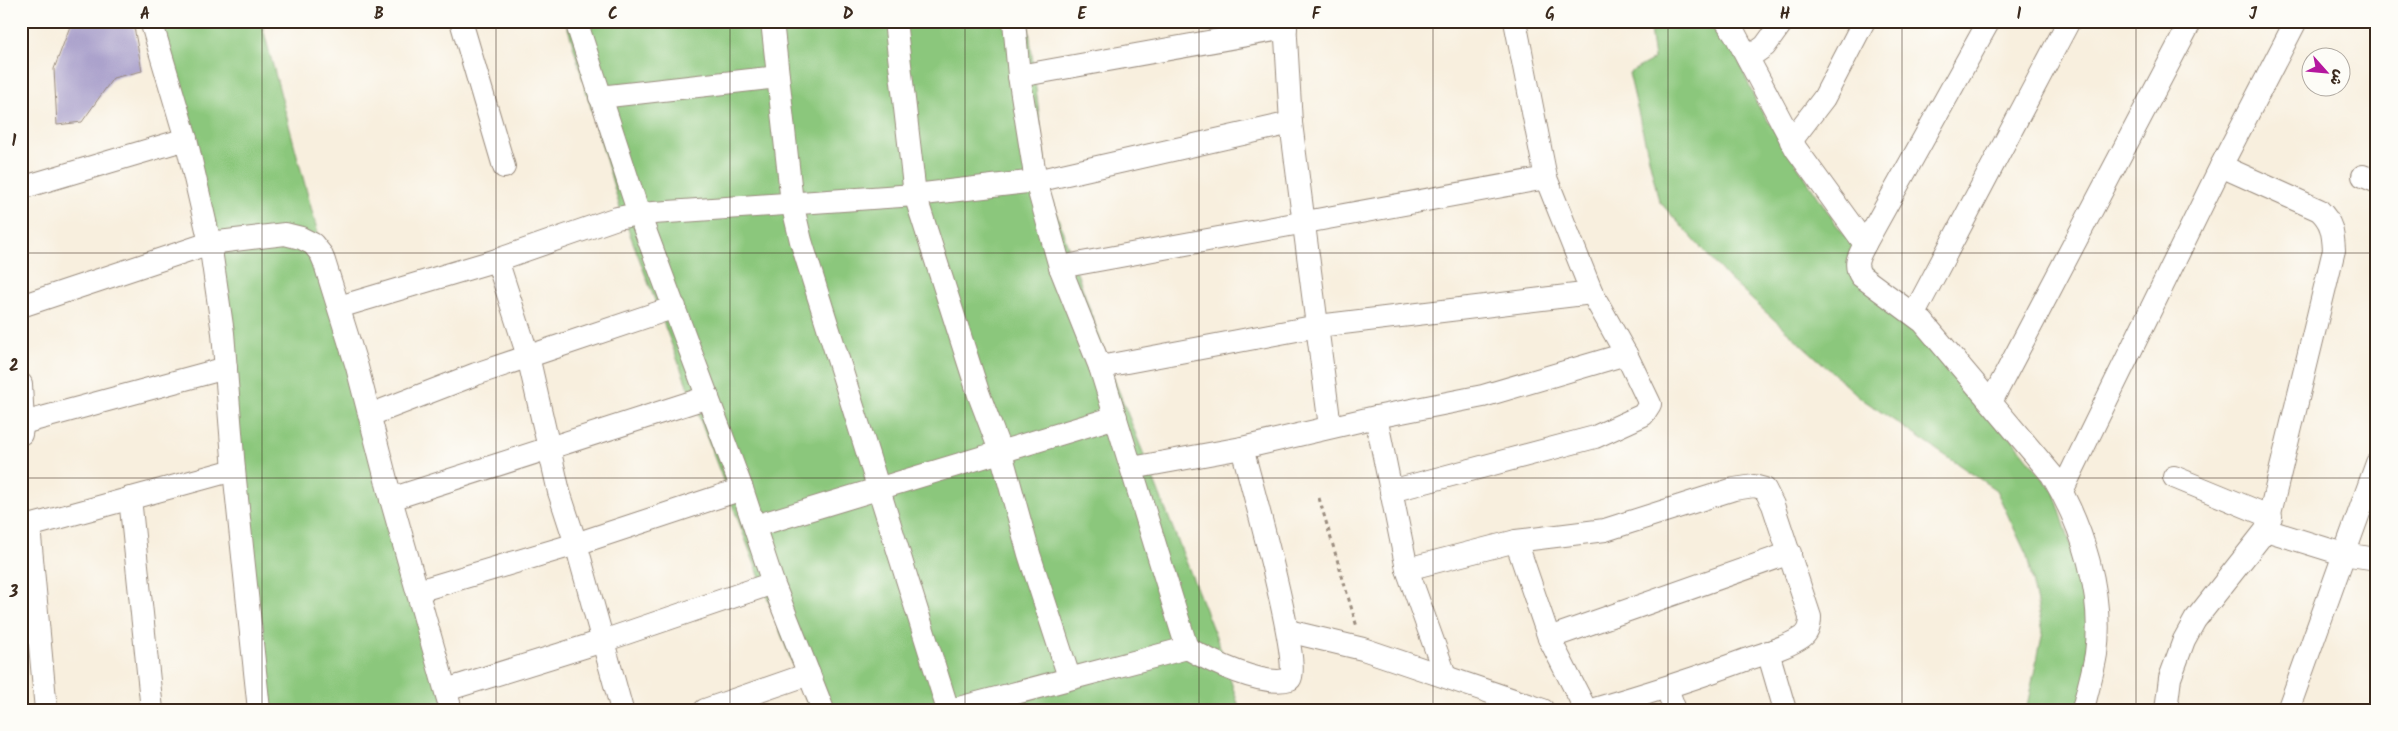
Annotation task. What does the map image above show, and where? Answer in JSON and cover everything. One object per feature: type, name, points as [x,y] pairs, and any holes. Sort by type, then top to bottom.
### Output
[{"type":"street","points":[[151,21],[186,139],[210,243],[224,333],[234,470],[260,710]]},
{"type":"street","points":[[461,21],[504,167]]},
{"type":"street","points":[[576,21],[639,214],[742,489],[773,583],[823,710]]},
{"type":"street","points":[[772,21],[792,203],[801,241],[878,490],[950,710],[1069,677],[1187,648],[1220,666],[1278,681],[1288,680],[1293,675],[1288,631],[1242,448]]},
{"type":"street","points":[[895,21],[915,195],[979,395],[1001,453],[1029,554],[1069,677]]},
{"type":"street","points":[[1014,21],[1020,76],[1036,181],[1060,268],[1100,367],[1187,648]]},
{"type":"street","points":[[1391,491],[1596,437],[1643,415],[1648,410],[1650,400],[1592,293],[1546,178],[1515,21]]},
{"type":"street","points":[[1726,21],[1748,58],[1791,141],[1865,244]]},
{"type":"street","points":[[1748,58],[1766,46],[1783,21]]},
{"type":"street","points":[[1791,141],[1824,98],[1864,21]]},
{"type":"street","points":[[1989,21],[1865,244],[1856,261],[1856,268],[1861,276],[1914,314],[1939,340],[2052,475],[2062,491],[2084,545],[2094,582],[2098,612],[2096,653],[2083,710]]},
{"type":"street","points":[[1914,314],[2069,21]]},
{"type":"street","points":[[1991,402],[2191,21]]},
{"type":"street","points":[[2062,491],[2221,166],[2296,21]]},
{"type":"street","points":[[1020,76],[1286,25],[1291,123],[1302,222],[1318,326],[1330,427]]},
{"type":"street","points":[[600,96],[778,77]]},
{"type":"street","points":[[339,307],[497,260],[618,218],[639,214],[915,195],[1036,181],[1291,123]]},
{"type":"street","points":[[21,188],[186,139]]},
{"type":"street","points":[[2166,710],[2170,678],[2176,657],[2191,627],[2269,523],[2334,250],[2333,229],[2327,217],[2319,210],[2221,166]]},
{"type":"street","points":[[1060,268],[1546,178]]},
{"type":"street","points":[[21,306],[210,243],[285,234],[301,238],[313,244],[321,254],[339,307],[448,700],[603,641],[773,583]]},
{"type":"street","points":[[497,260],[528,356],[559,492],[576,544],[622,710]]},
{"type":"street","points":[[1100,367],[1318,326],[1592,293]]},
{"type":"street","points":[[370,415],[528,356],[675,307]]},
{"type":"street","points":[[1132,468],[1242,448],[1376,417],[1482,396],[1626,354]]},
{"type":"street","points":[[21,384],[22,428],[226,368]]},
{"type":"street","points":[[391,499],[708,397]]},
{"type":"street","points":[[755,526],[1116,417]]},
{"type":"street","points":[[1376,417],[1407,569],[1446,675]]},
{"type":"street","points":[[2288,710],[2377,463]]},
{"type":"street","points":[[46,710],[25,526],[234,470]]},
{"type":"street","points":[[2174,477],[2269,523],[2343,554],[2377,559]]},
{"type":"street","points":[[1407,569],[1516,541],[1605,530],[1734,489],[1754,486],[1765,489],[1773,505],[1790,553],[1810,617],[1810,627],[1800,638],[1768,652],[1667,689],[1591,710]]},
{"type":"street","points":[[418,591],[576,544],[742,489]]},
{"type":"street","points":[[130,498],[152,710]]},
{"type":"street","points":[[1516,541],[1549,638],[1586,710]]},
{"type":"street","points":[[1549,638],[1790,553]]},
{"type":"street","points":[[1288,631],[1364,649],[1446,675],[1543,710]]},
{"type":"street","points":[[1768,652],[1785,710]]},
{"type":"street","points":[[705,710],[809,674]]},
{"type":"street","points":[[1667,689],[1675,710]]},
{"type":"path","points":[[1320,498],[1364,649]]},
{"type":"green space","points":[[154,21],[261,21],[446,710],[262,710],[220,254]]},
{"type":"green space","points":[[566,21],[1028,21],[1048,189],[1114,379],[1221,650],[1240,710],[810,710],[620,208]]},
{"type":"green space","points":[[1649,21],[1722,21],[1757,104],[1836,224],[1979,396],[2054,492],[2089,602],[2087,710],[2026,710],[2043,632],[2027,556],[1996,490],[1862,399],[1729,279],[1659,201],[1629,73],[1654,59]]},
{"type":"building","points":[[72,21],[133,21],[142,71],[113,78],[82,122],[57,125],[54,69]]}]
